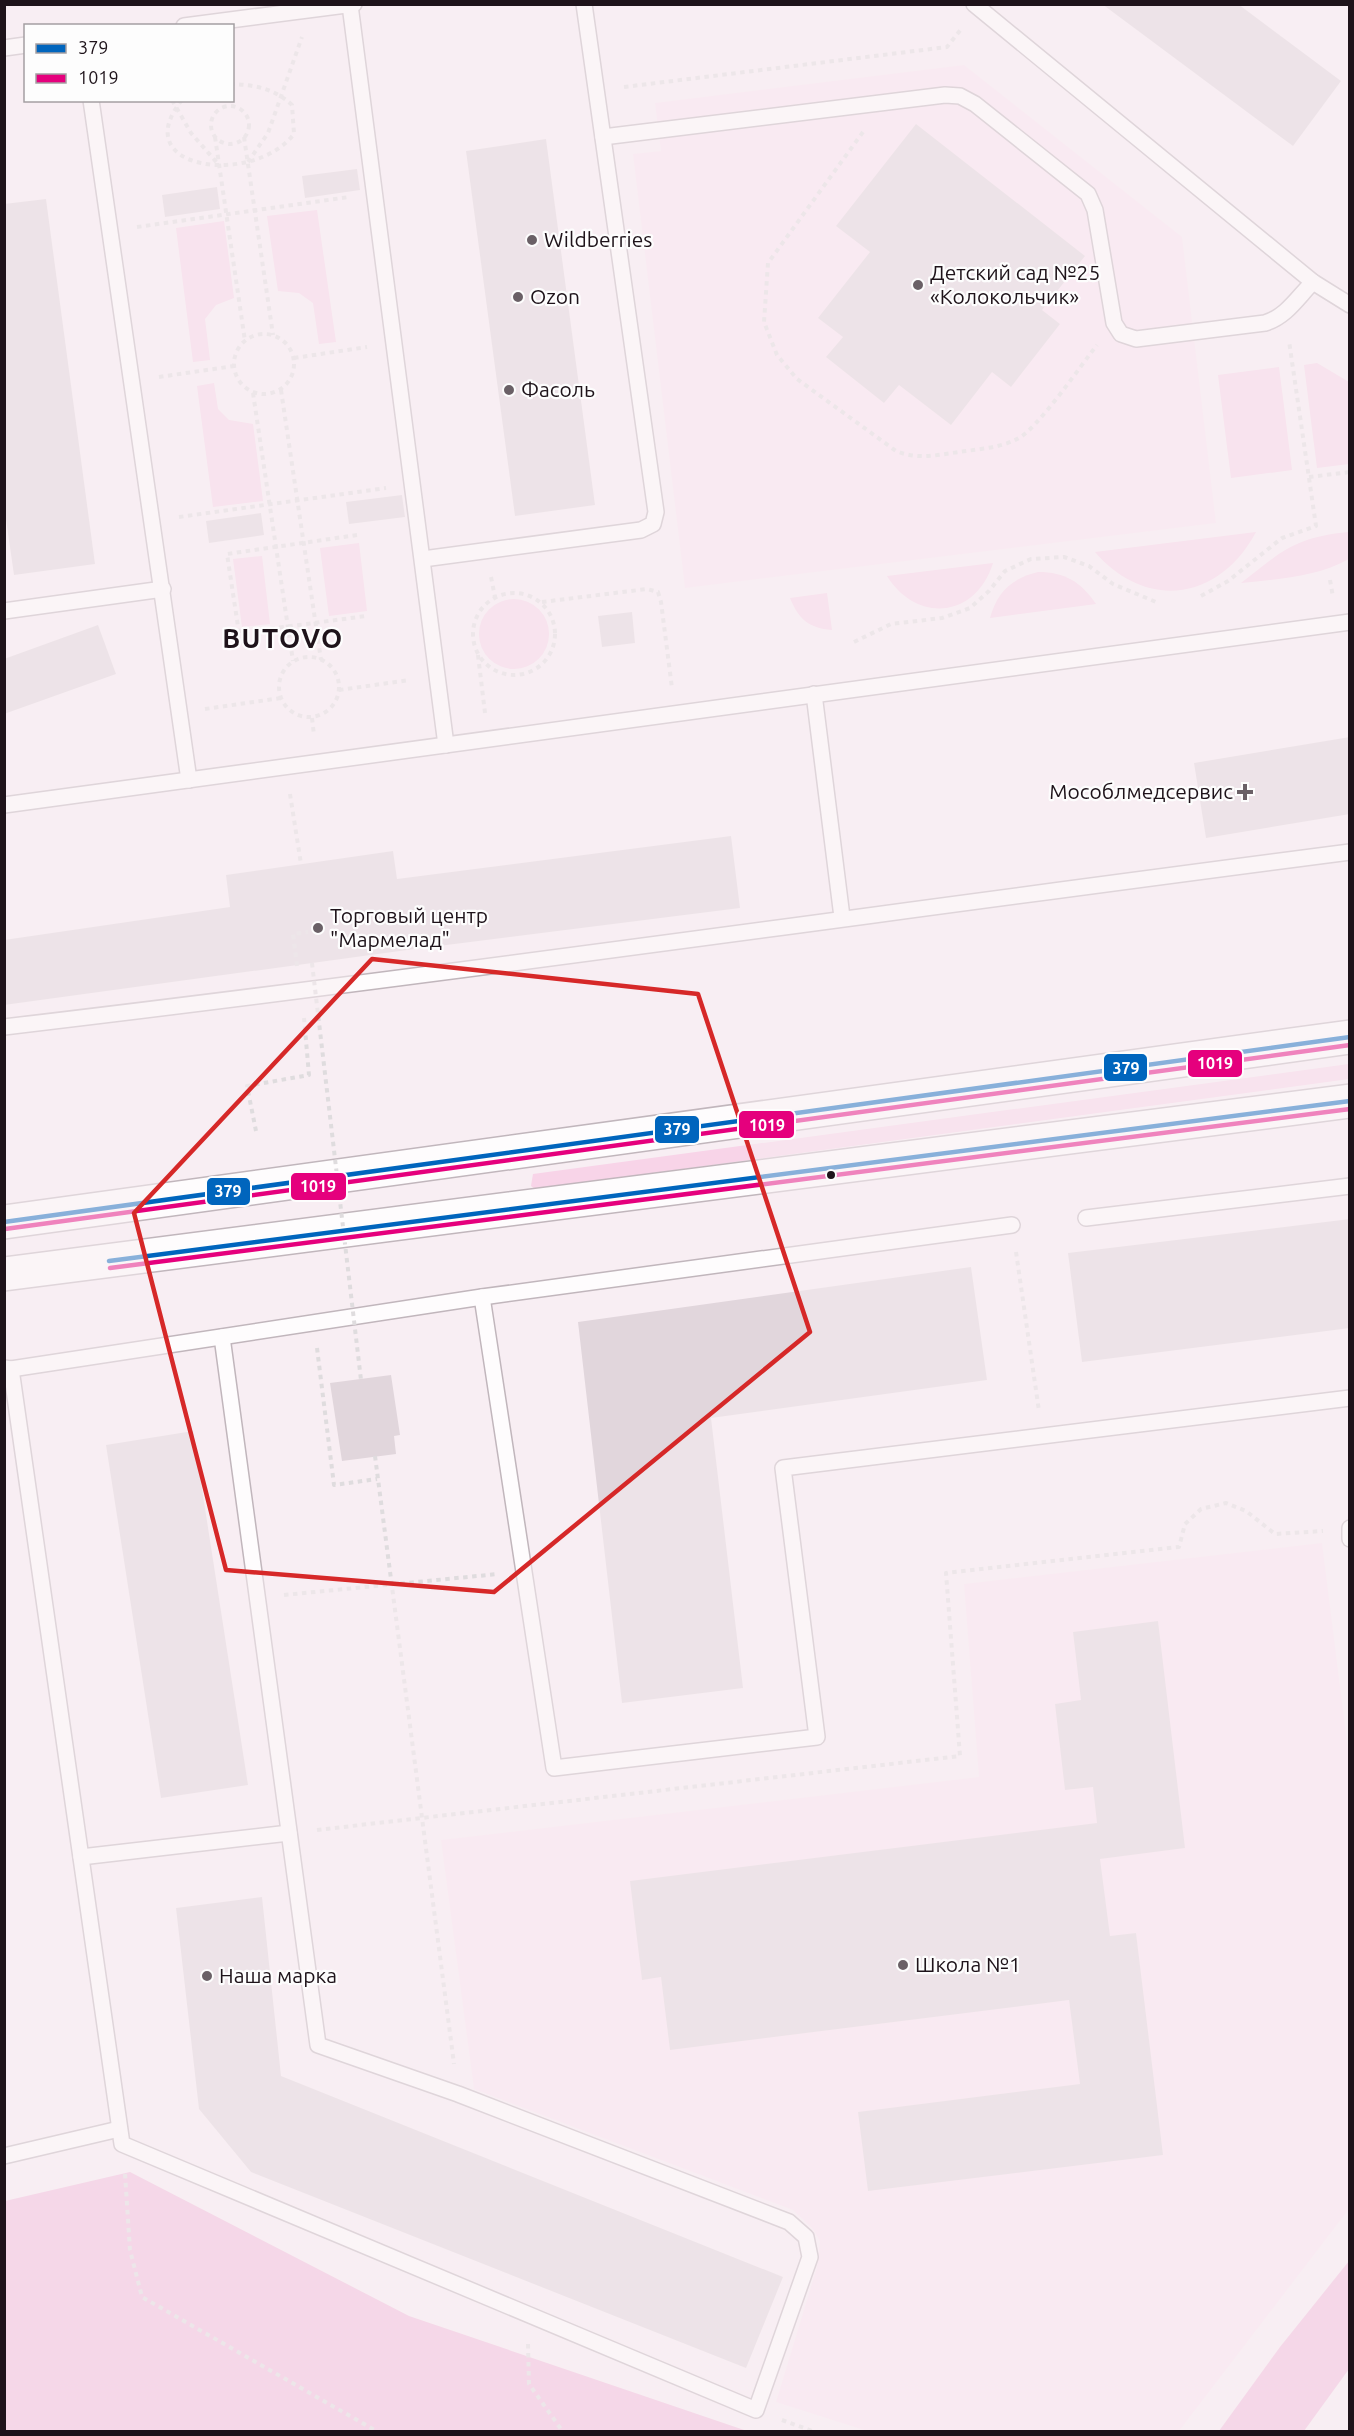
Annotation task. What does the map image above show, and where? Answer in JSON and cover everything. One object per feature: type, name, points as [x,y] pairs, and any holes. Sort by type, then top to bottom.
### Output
[{"type":"main road","points":[[4,1221],[1350,1037]]},
{"type":"main road","points":[[4,1274],[1350,1101]]},
{"type":"lane","points":[[423,559],[641,530],[653,524],[656,512],[584,4]]},
{"type":"lane","points":[[200,24],[352,5],[446,745]]},
{"type":"lane","points":[[976,7],[1312,282],[1350,305]]},
{"type":"lane","points":[[4,48],[24,45]]},
{"type":"lane","points":[[603,136],[945,95],[960,96],[975,104],[1079,184],[1088,194],[1095,210],[1114,323],[1121,334],[1136,339],[1265,323],[1276,320],[1312,282]]},
{"type":"lane","points":[[91,102],[189,780]]},
{"type":"lane","points":[[4,611],[163,590]]},
{"type":"lane","points":[[4,805],[1350,622]]},
{"type":"lane","points":[[814,694],[842,917]]},
{"type":"lane","points":[[4,1027],[301,992],[842,917],[1350,852]]},
{"type":"lane","points":[[1086,1218],[1350,1186]]},
{"type":"lane","points":[[121,2136],[8,1368],[222,1338],[483,1297],[1012,1225]]},
{"type":"lane","points":[[483,1297],[554,1768],[817,1737],[783,1468],[1350,1398]]},
{"type":"lane","points":[[4,2156],[121,2136],[530,2316],[756,2410],[810,2257],[806,2237],[789,2222],[458,2094],[318,2045],[222,1338]]},
{"type":"lane","points":[[81,1857],[289,1833]]},
{"type":"path","points":[[597,91],[947,47],[976,7]]},
{"type":"path","points":[[248,162],[268,133],[312,10]]},
{"type":"path","points":[[180,102],[172,112],[167,129],[171,144],[184,158],[203,165],[248,162],[263,159],[285,147],[294,134],[292,105],[281,95],[260,86],[234,84]]},
{"type":"path","points":[[173,102],[191,133],[219,165]]},
{"type":"path","points":[[885,102],[768,263],[764,322],[777,355],[797,379],[896,451],[910,457],[1001,445],[1019,439],[1032,427],[1114,323]]},
{"type":"path","points":[[215,137],[223,143],[232,144],[244,137],[248,133],[248,116],[235,106],[227,106],[214,113],[212,121],[245,341]]},
{"type":"path","points":[[244,137],[273,334]]},
{"type":"path","points":[[110,231],[375,193]]},
{"type":"path","points":[[1201,596],[1228,580],[1282,538],[1316,525],[1285,312]]},
{"type":"path","points":[[259,334],[273,334],[284,340],[294,358],[292,378],[281,390],[267,395],[253,393],[240,383],[234,366],[239,346],[245,341],[259,334]]},
{"type":"path","points":[[294,358],[394,344]]},
{"type":"path","points":[[132,381],[234,366]]},
{"type":"path","points":[[281,390],[321,660]]},
{"type":"path","points":[[253,393],[292,661]]},
{"type":"path","points":[[1309,477],[1350,472]]},
{"type":"path","points":[[152,521],[413,484]]},
{"type":"path","points":[[357,536],[227,554],[239,633],[366,616]]},
{"type":"path","points":[[854,642],[891,624],[942,618],[969,608],[989,591],[1005,571],[1031,559],[1064,557],[1089,566],[1113,585],[1156,602]]},
{"type":"path","points":[[541,603],[647,589],[658,592],[676,714]]},
{"type":"path","points":[[478,654],[488,666],[502,673],[517,675],[532,670],[545,661],[553,647],[555,631],[551,616],[541,603],[527,594],[511,592],[495,597],[482,608],[474,622],[473,639],[478,654],[488,739]]},
{"type":"path","points":[[304,657],[321,660],[336,674],[339,690],[337,701],[326,713],[312,718],[297,716],[284,706],[279,680],[284,669],[292,661],[304,657]]},
{"type":"path","points":[[339,690],[438,676]]},
{"type":"path","points":[[180,712],[281,698]]},
{"type":"path","points":[[286,766],[301,864]]},
{"type":"path","points":[[256,1131],[247,1086],[309,1075],[293,934],[308,932]]},
{"type":"path","points":[[312,963],[361,1380]]},
{"type":"path","points":[[1012,1225],[1042,1436]]},
{"type":"path","points":[[314,1323],[334,1485],[377,1479]]},
{"type":"path","points":[[375,1456],[458,2094]]},
{"type":"path","points":[[289,1833],[960,1756],[946,1573],[1179,1547],[1185,1524],[1201,1509],[1226,1503],[1246,1511],[1275,1534],[1349,1532]]},
{"type":"path","points":[[257,1598],[392,1583],[524,1572]]},
{"type":"path","points":[[121,2136],[130,2250],[142,2297],[378,2432]]},
{"type":"path","points":[[530,2316],[527,2356],[529,2384],[562,2432]]},
{"type":"path","points":[[756,2410],[815,2432]]},
{"type":"highlighted area","points":[[372,959],[698,994],[810,1332],[494,1592],[226,1570],[134,1213]]},
{"type":"shaded area","name":"Детский сад №25 «Колокольчик»","points":[[964,65],[1182,237],[1216,523],[685,588],[633,154],[661,151],[655,103]]},
{"type":"shaded area","points":[[317,210],[336,342],[319,344],[313,303],[299,293],[278,291],[267,216]]},
{"type":"shaded area","points":[[224,221],[234,298],[216,305],[205,319],[210,360],[193,362],[176,228]]},
{"type":"shaded area","points":[[1317,363],[1349,382],[1349,464],[1317,468],[1304,365]]},
{"type":"shaded area","points":[[1279,367],[1292,470],[1231,478],[1218,375]]},
{"type":"shaded area","points":[[214,383],[218,409],[229,420],[253,424],[263,501],[213,507],[197,386]]},
{"type":"shaded area","points":[[1256,532],[1241,555],[1222,573],[1202,584],[1181,590],[1159,590],[1136,583],[1115,571],[1095,552]]},
{"type":"shaded area","points":[[1349,532],[1349,559],[1337,565],[1296,576],[1241,583],[1290,547],[1315,538]]},
{"type":"shaded area","points":[[359,543],[367,611],[329,616],[320,548]]},
{"type":"shaded area","points":[[262,556],[270,624],[242,627],[233,559]]},
{"type":"shaded area","points":[[993,563],[985,581],[973,595],[960,604],[945,608],[929,607],[914,602],[899,591],[887,576]]},
{"type":"shaded area","points":[[1038,572],[1048,572],[1072,580],[1096,604],[990,618],[1001,594],[1013,582]]},
{"type":"shaded area","points":[[827,593],[832,630],[806,622],[797,612],[790,598]]},
{"type":"shaded area","points":[[514,599],[527,602],[539,609],[546,621],[549,634],[546,647],[539,659],[527,666],[514,669],[501,666],[489,659],[482,647],[479,634],[482,621],[489,609],[501,602]]},
{"type":"shaded area","points":[[1349,1064],[1349,1079],[535,1189],[531,1186],[533,1174]]},
{"type":"shaded area","name":"Школа №1","points":[[1322,1543],[1350,1766],[1349,2209],[1179,2431],[867,2431],[776,2402],[817,2267],[820,2241],[813,2229],[793,2210],[474,2089],[441,1840],[979,1777],[964,1584]]},
{"type":"shaded area","points":[[130,2172],[409,2316],[747,2431],[5,2431],[5,2201]]},
{"type":"shaded area","points":[[1349,2261],[1349,2369],[1304,2431],[1219,2431],[1280,2347]]},
{"type":"building","points":[[1102,4],[1238,4],[1341,81],[1293,146]]},
{"type":"building","points":[[916,124],[1085,256],[1042,310],[1060,324],[1011,387],[992,372],[951,425],[899,385],[884,403],[826,357],[843,337],[818,318],[870,252],[836,226]]},
{"type":"building","points":[[546,139],[595,505],[515,516],[466,151]]},
{"type":"building","points":[[357,169],[360,190],[305,198],[302,176]]},
{"type":"building","points":[[217,187],[220,209],[165,217],[162,195]]},
{"type":"building","points":[[46,199],[95,564],[14,575],[4,505],[4,204]]},
{"type":"building","points":[[402,495],[405,517],[349,524],[346,502]]},
{"type":"building","points":[[261,513],[264,535],[209,543],[206,521]]},
{"type":"building","points":[[632,612],[635,643],[602,647],[598,616]]},
{"type":"building","points":[[98,625],[116,674],[4,714],[4,659]]},
{"type":"building","points":[[1350,737],[1350,814],[1206,838],[1194,763]]},
{"type":"building","points":[[731,836],[740,908],[407,950],[4,1005],[4,940],[230,907],[226,875],[393,851],[397,879]]},
{"type":"building","points":[[1350,1219],[1350,1328],[1082,1362],[1068,1253]]},
{"type":"building","points":[[971,1267],[987,1380],[711,1418],[743,1688],[622,1703],[578,1322]]},
{"type":"building","points":[[391,1375],[400,1435],[394,1436],[396,1454],[342,1461],[330,1383]]},
{"type":"building","points":[[193,1431],[248,1785],[161,1798],[106,1445]]},
{"type":"building","points":[[1158,1621],[1185,1848],[1100,1859],[1110,1936],[1136,1933],[1163,2155],[868,2191],[858,2112],[1080,2084],[1069,2000],[670,2050],[661,1977],[642,1980],[630,1881],[1097,1823],[1093,1787],[1065,1790],[1055,1704],[1081,1700],[1073,1632]]},
{"type":"building","points":[[262,1897],[281,2076],[783,2277],[746,2368],[251,2172],[199,2109],[176,1908]]},
{"type":"transit line","name":"379","points":[[4,1222],[1350,1037]]},
{"type":"transit line","name":"1019","points":[[5,1229],[1350,1045]]},
{"type":"transit line","name":"379","points":[[109,1261],[1350,1101]]},
{"type":"transit line","name":"1019","points":[[110,1268],[1350,1109]]},
{"type":"place","name":"Wildberries","points":[[532,240]]},
{"type":"place","name":"Детский сад №25 «Колокольчик»","points":[[918,285]]},
{"type":"place","name":"Ozon","points":[[518,297]]},
{"type":"place","name":"Фасоль","points":[[509,390]]},
{"type":"place","name":"Мособлмедсервис","points":[[1245,792]]},
{"type":"place","name":"Торговый центр \"Мармелад\"","points":[[318,928]]},
{"type":"place","name":"Школа №1","points":[[903,1965]]},
{"type":"place","name":"Наша марка","points":[[207,1976]]},
{"type":"district","name":"BUTOVO","points":[[283,639]]}]
